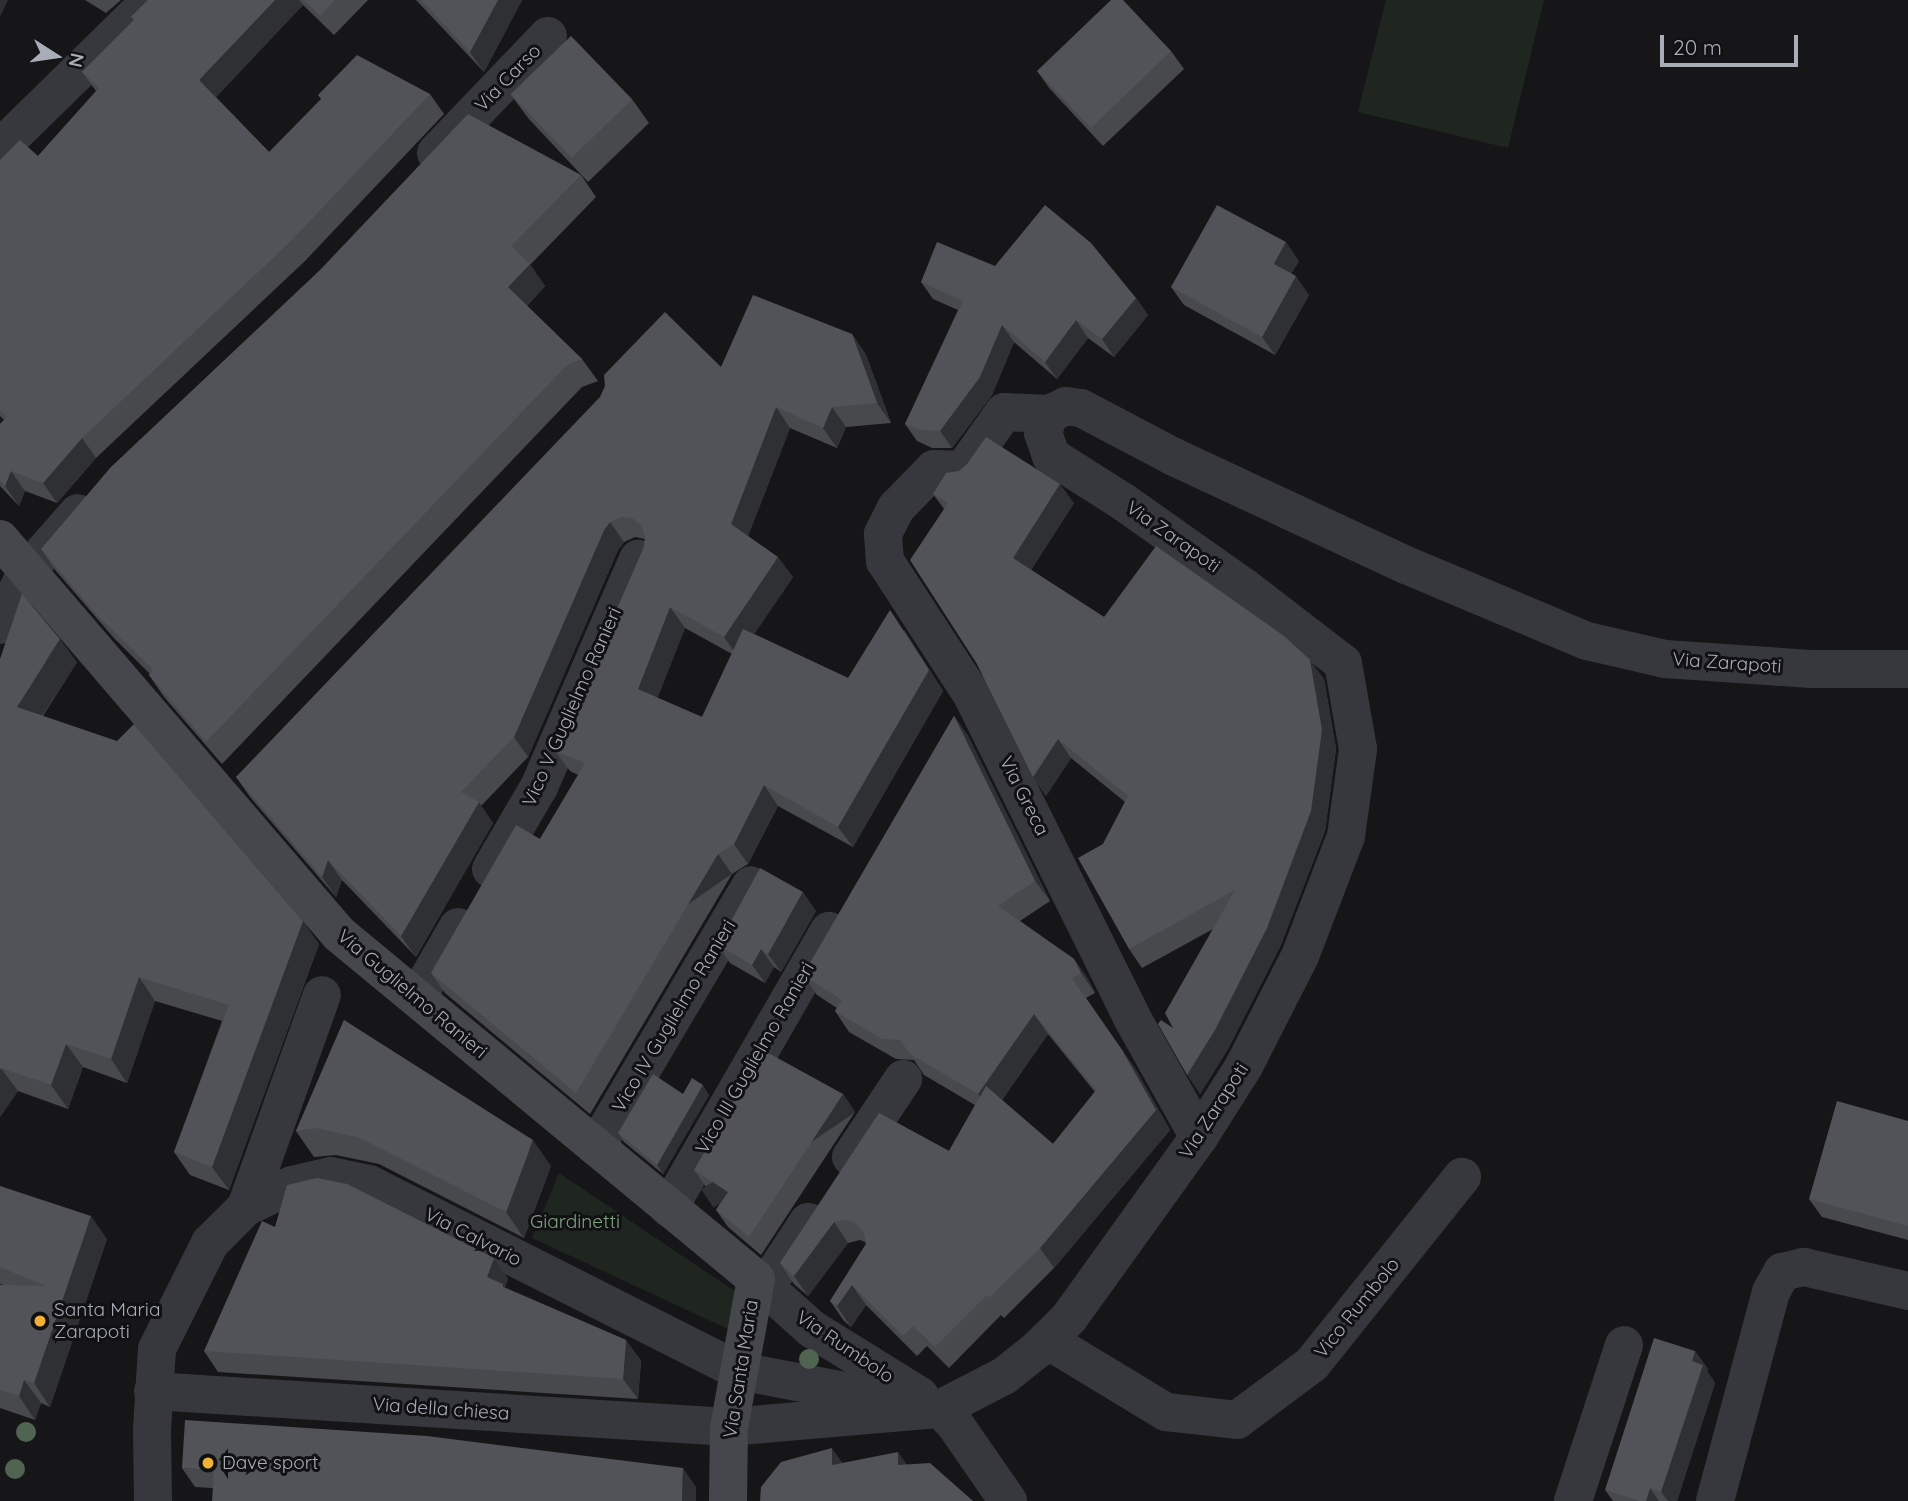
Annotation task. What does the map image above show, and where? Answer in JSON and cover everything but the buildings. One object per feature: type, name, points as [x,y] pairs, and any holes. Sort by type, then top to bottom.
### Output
[{"type":"street","points":[[0,148],[151,0]]},
{"type":"street","name":"Via Carso","points":[[415,176],[548,36]]},
{"type":"street","name":"Via Zarapoti","points":[[940,1409],[988,1386],[1047,1340],[1069,1318],[1199,1137],[1244,1066],[1300,956],[1346,836],[1358,748],[1343,663],[1244,587],[1051,456],[1043,433],[1049,414],[1066,406],[1081,408],[1172,456],[1382,554],[1587,641],[1665,659],[1811,669],[1908,669]]},
{"type":"street","name":"Via Greca","points":[[1049,414],[1004,412],[963,470],[934,469],[895,508],[883,534],[885,561],[969,690],[1054,855],[1131,1016],[1199,1137]]},
{"type":"street","points":[[0,625],[27,571],[102,484]]},
{"type":"street","name":"Via Guglielmo Ranieri","points":[[0,539],[27,571],[232,785],[339,934],[337,968],[416,998],[760,1284]]},
{"type":"street","name":"Vico V Guglielmo Ranieri","points":[[416,998],[539,787],[638,559]]},
{"type":"street","points":[[948,726],[969,690]]},
{"type":"street","name":"Vico IV Guglielmo Ranieri","points":[[596,1147],[751,885]]},
{"type":"street","name":"Vico III Guglielmo Ranieri","points":[[669,1208],[850,895]]},
{"type":"street","points":[[246,1207],[337,968]]},
{"type":"street","points":[[760,1284],[830,1189],[903,1079]]},
{"type":"street","name":"Via Calvario","points":[[153,1501],[153,1391],[157,1349],[210,1243],[246,1207],[292,1185],[331,1176],[369,1184],[739,1371]]},
{"type":"street","name":"Vico Rumbolo","points":[[1047,1340],[1166,1412],[1237,1420],[1312,1364],[1462,1177]]},
{"type":"street","points":[[1715,1501],[1771,1292],[1782,1272],[1804,1267],[1908,1291]]},
{"type":"street","name":"Via Rumbolo","points":[[760,1284],[812,1329],[940,1409],[954,1423],[1008,1501]]},
{"type":"street","name":"Via Santa Maria","points":[[728,1501],[729,1427],[760,1284]]},
{"type":"street","points":[[812,1329],[835,1296]]},
{"type":"street","points":[[1573,1501],[1624,1345]]},
{"type":"street","name":"Via Rumbolo","points":[[739,1371],[940,1409]]},
{"type":"street","name":"Via della chiesa","points":[[153,1391],[729,1427]]},
{"type":"street","name":"Via Rumbolo","points":[[729,1427],[940,1409]]},
{"type":"green space","points":[[1386,0],[1544,0],[1508,148],[1358,112]]},
{"type":"green space","name":"Giardinetti","points":[[559,1173],[745,1298],[730,1330],[532,1238]]},
{"type":"place","name":"Santa Maria Zarapoti","points":[[40,1321]]},
{"type":"place","name":"Dave sport","points":[[208,1463]]}]
